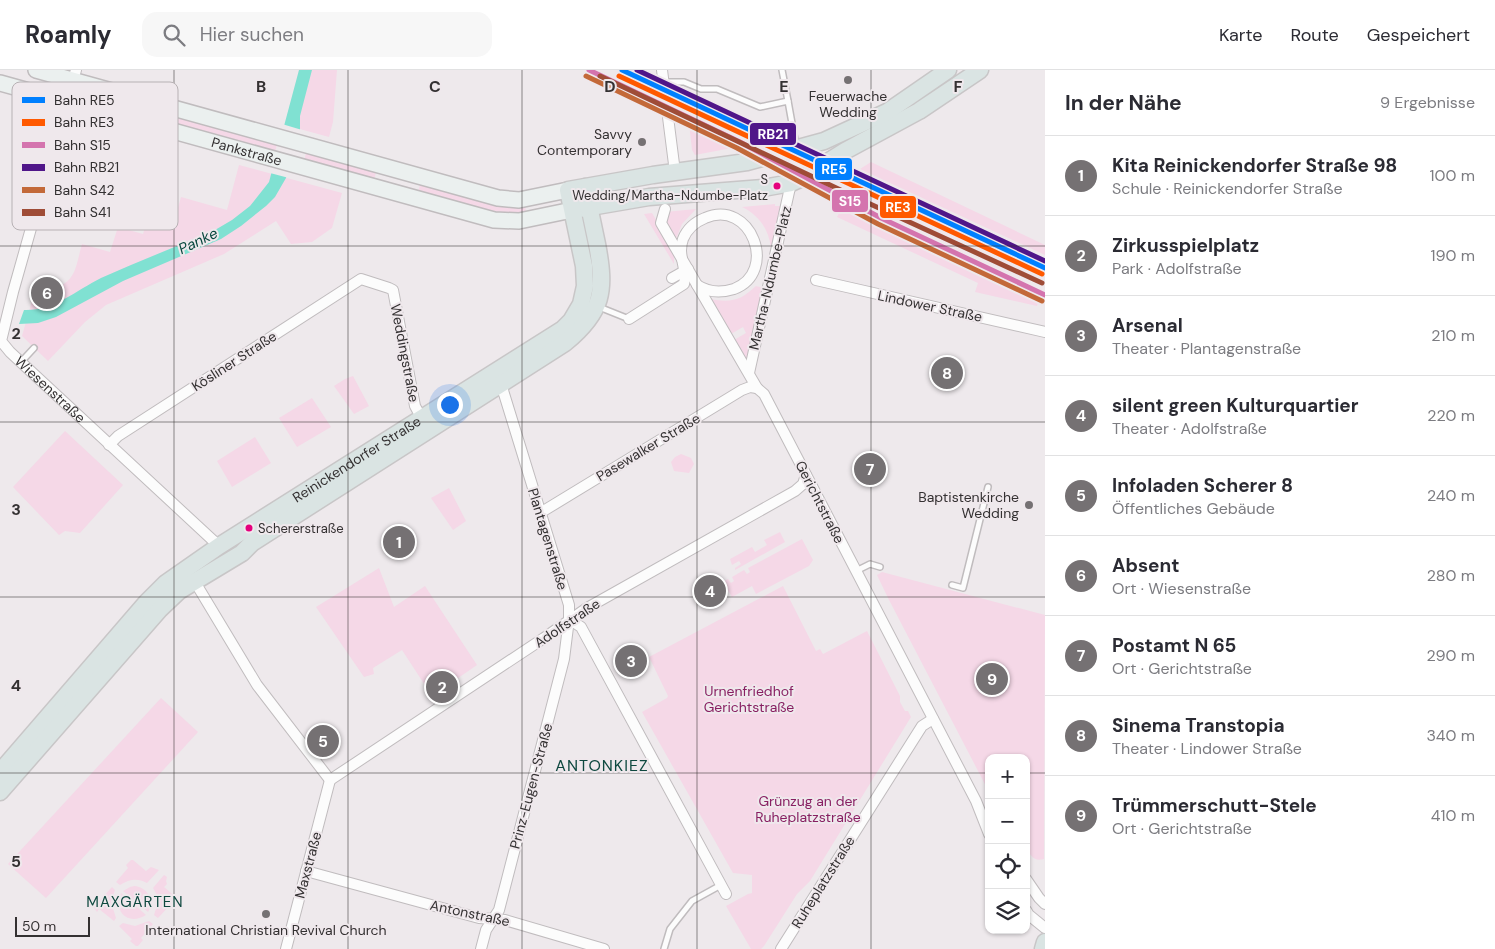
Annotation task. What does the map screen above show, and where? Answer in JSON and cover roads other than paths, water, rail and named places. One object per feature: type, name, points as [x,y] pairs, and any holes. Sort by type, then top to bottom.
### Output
[{"type":"main road","points":[[568,190],[747,162],[828,140],[887,112],[948,70]]},
{"type":"main road","points":[[572,210],[649,197],[763,188],[791,183],[919,111],[957,76],[980,70]]},
{"type":"main road","name":"Pankstraße","points":[[38,71],[75,75],[90,82]]},
{"type":"main road","name":"Pankstraße","points":[[0,82],[12,86]]},
{"type":"main road","name":"Pankstraße","points":[[178,110],[506,200],[532,198],[568,190]]},
{"type":"main road","name":"Pankstraße","points":[[178,131],[494,220],[519,221],[572,210]]},
{"type":"main road","points":[[395,192],[401,172]]},
{"type":"main road","points":[[675,172],[678,195]]},
{"type":"main road","name":"Reinickendorfer Straße","points":[[0,792],[152,608],[166,583],[228,561],[242,553],[248,537],[422,419],[565,344],[582,328],[596,306],[601,289],[602,271],[586,187]]},
{"type":"main road","name":"Reinickendorfer Straße","points":[[191,575],[219,546],[248,537],[498,378],[563,330],[581,304],[586,286],[568,190]]},
{"type":"main road","points":[[532,198],[536,218]]},
{"type":"main road","points":[[219,546],[228,561]]},
{"type":"main road","name":"Reinickendorfer Straße","points":[[0,772],[152,608]]},
{"type":"main road","points":[[1043,949],[1045,942]]},
{"type":"street","points":[[662,70],[675,172]]},
{"type":"street","name":"Martha-Ndumbe-Platz","points":[[749,373],[791,183]]},
{"type":"street","points":[[665,208],[660,223],[680,256],[692,281],[698,286]]},
{"type":"street","name":"Martha-Ndumbe-Platz","points":[[680,256],[683,239],[689,229],[698,221],[711,216],[724,215],[737,219],[753,235],[757,246],[757,258],[754,270],[749,278],[738,287],[725,292],[712,292],[698,286]]},
{"type":"street","name":"Wiesenstraße","points":[[31,230],[1,338],[21,362],[219,546]]},
{"type":"street","points":[[672,278],[686,270]]},
{"type":"street","points":[[629,319],[684,284],[686,270]]},
{"type":"street","name":"Weddingstraße","points":[[361,280],[393,290],[415,406],[422,419]]},
{"type":"street","name":"Kösliner Straße","points":[[109,445],[118,436],[361,280]]},
{"type":"street","name":"Lindower Straße","points":[[816,280],[1045,332]]},
{"type":"street","name":"Gerichtstraße","points":[[698,286],[757,388],[764,394],[934,719],[976,801],[985,824]]},
{"type":"street","name":"Plantagenstraße","points":[[498,378],[569,605],[569,620]]},
{"type":"street","name":"Pasewalker Straße","points":[[540,513],[742,390],[750,387],[757,388]]},
{"type":"street","name":"Adolfstraße","points":[[330,780],[587,608],[795,491],[803,484],[806,475]]},
{"type":"street","points":[[191,575],[257,685],[330,780]]},
{"type":"street","points":[[569,620],[581,627],[723,890]]},
{"type":"street","name":"Prinz-Eugen-Straße","points":[[481,949],[486,930],[499,910],[564,660],[569,620]]},
{"type":"street","name":"Ruheplatzstraße","points":[[781,949],[922,726],[934,719]]},
{"type":"street","name":"Maxstraße","points":[[286,949],[330,780]]},
{"type":"street","name":"Gerichtstraße","points":[[976,801],[985,811]]},
{"type":"street","name":"Antonstraße","points":[[306,871],[479,918],[505,920],[604,949]]},
{"type":"street","points":[[1030,886],[1045,904]]},
{"type":"street","points":[[1030,916],[1045,928]]},
{"type":"lane","points":[[782,70],[795,140]]},
{"type":"lane","points":[[663,82],[684,82],[701,89],[717,89],[760,107],[788,101]]},
{"type":"lane","points":[[828,140],[837,157]]},
{"type":"lane","points":[[596,306],[629,319]]},
{"type":"lane","points":[[21,362],[34,348]]},
{"type":"lane","points":[[952,585],[963,588],[988,487]]},
{"type":"lane","points":[[856,570],[870,564],[879,565]]},
{"type":"lane","points":[[664,949],[670,929],[692,901],[723,890]]},
{"type":"water","name":"Panke","points":[[299,70],[312,70],[300,116],[300,129],[286,178],[275,197],[266,206],[221,239],[123,281],[56,317],[38,323],[19,324],[24,310],[55,304],[101,278],[215,230],[250,206],[269,182]]},
{"type":"rail line","name":"S15","points":[[589,70],[740,142],[881,218],[1045,295]]},
{"type":"rail line","name":"RE5","points":[[622,70],[1045,268]]},
{"type":"rail line","name":"RB21","points":[[637,70],[1045,261]]},
{"type":"rail line","name":"S42","points":[[586,76],[737,148],[878,224],[1042,301]]},
{"type":"rail line","name":"S41","points":[[600,76],[1042,283]]},
{"type":"rail line","name":"RE3","points":[[619,76],[1042,274]]},
{"type":"place","name":"Feuerwache Wedding","points":[[848,80]]},
{"type":"place","name":"Savvy Contemporary","points":[[642,142]]},
{"type":"place","name":"S Wedding/Martha-Ndumbe-Platz","points":[[777,186]]},
{"type":"place","name":"Absent","points":[[47,293]]},
{"type":"place","name":"Sinema Transtopia","points":[[947,373]]},
{"type":"place","name":"Postamt N 65","points":[[870,469]]},
{"type":"place","name":"Baptistenkirche Wedding","points":[[1029,505]]},
{"type":"place","name":"Schererstraße","points":[[249,528]]},
{"type":"place","name":"Kita Reinickendorfer Straße 98","points":[[399,542]]},
{"type":"place","name":"silent green Kulturquartier","points":[[710,591]]},
{"type":"place","name":"Arsenal","points":[[631,661]]},
{"type":"place","name":"Trümmerschutt-Stele","points":[[992,679]]},
{"type":"place","name":"Zirkusspielplatz","points":[[442,687]]},
{"type":"place","name":"Infoladen Scherer 8","points":[[323,741]]},
{"type":"place","name":"International Christian Revival Church","points":[[266,914]]},
{"type":"district","name":"ANTONKIEZ","points":[[602,765]]},
{"type":"district","name":"MAXGÄRTEN","points":[[135,902]]},
{"type":"park label","name":"Urnenfriedhof Gerichtstraße","points":[[749,700]]},
{"type":"park label","name":"Grünzug an der Ruheplatzstraße","points":[[808,810]]}]
